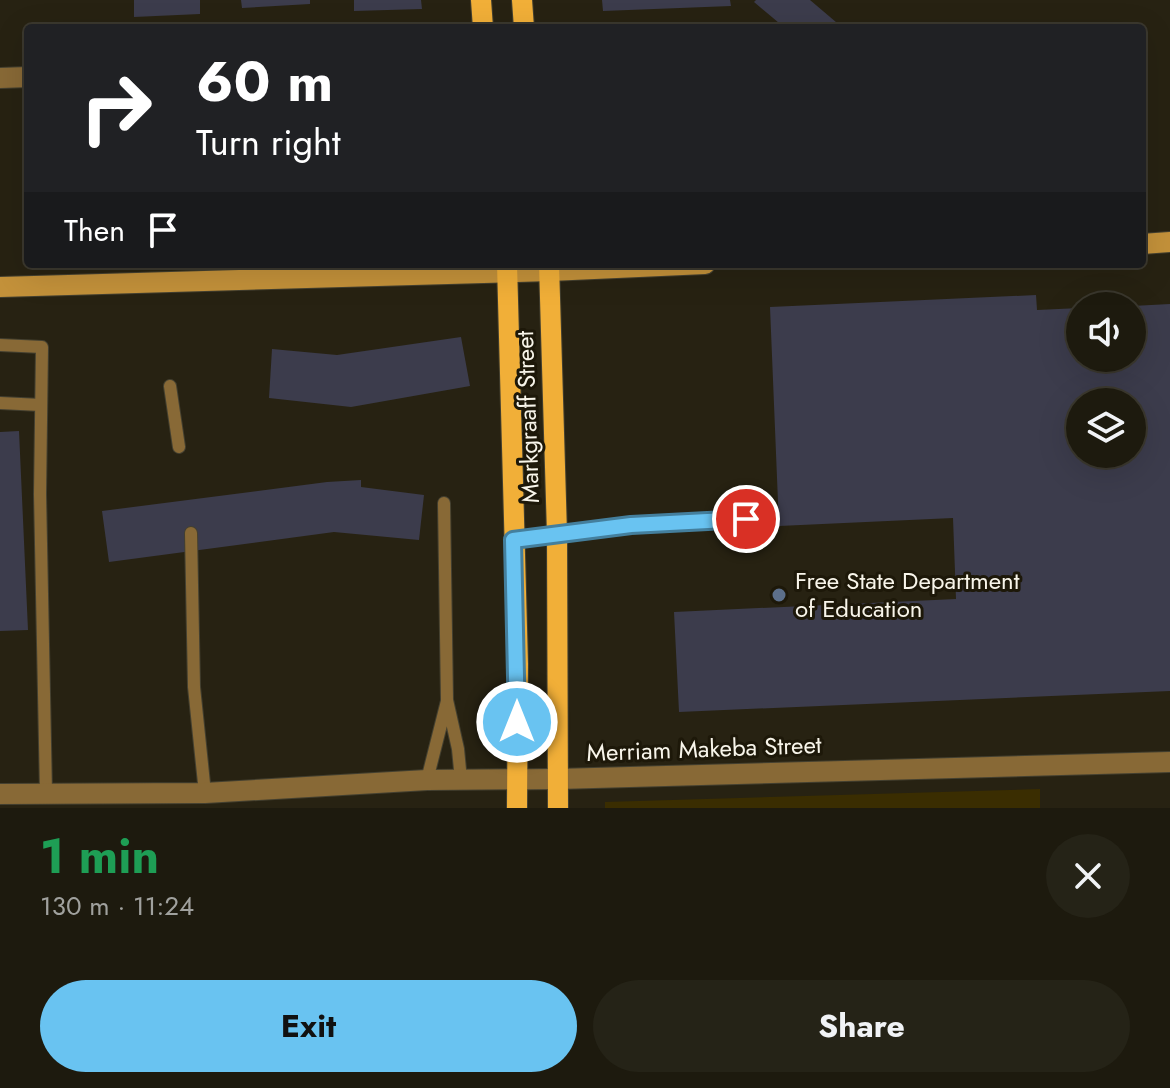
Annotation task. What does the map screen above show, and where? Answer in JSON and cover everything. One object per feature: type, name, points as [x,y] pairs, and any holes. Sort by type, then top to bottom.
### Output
[{"type":"main road","points":[[481,0],[483,24]]},
{"type":"main road","points":[[522,0],[524,24]]},
{"type":"main road","name":"Markgraaff Street","points":[[507,268],[518,664],[517,808]]},
{"type":"main road","name":"Markgraaff Street","points":[[550,268],[557,534],[558,808]]},
{"type":"street","points":[[0,78],[24,77]]},
{"type":"street","points":[[1146,244],[1170,242]]},
{"type":"street","points":[[0,287],[372,269],[550,268]]},
{"type":"street","name":"Merriam Makeba Street","points":[[0,794],[205,793],[427,780],[1170,762]]},
{"type":"lane","points":[[0,345],[42,347],[40,494],[46,793]]},
{"type":"lane","points":[[170,386],[179,447]]},
{"type":"lane","points":[[0,403],[41,405]]},
{"type":"lane","points":[[444,503],[447,700],[461,780]]},
{"type":"lane","points":[[513,540],[631,525],[746,519]]},
{"type":"lane","points":[[191,533],[194,687],[205,793]]},
{"type":"lane","points":[[427,780],[447,700]]},
{"type":"shaded area","points":[[1040,789],[1040,808],[605,808],[605,802]]},
{"type":"building","points":[[134,0],[200,0],[200,14],[134,17]]},
{"type":"building","points":[[241,0],[310,0],[310,4],[242,8]]},
{"type":"building","points":[[354,0],[421,0],[422,9],[354,11]]},
{"type":"building","points":[[602,0],[730,0],[731,6],[603,11]]},
{"type":"building","points":[[810,0],[838,24],[780,24],[754,2]]},
{"type":"building","points":[[1036,295],[1037,310],[1066,309],[1066,372],[1146,372],[1146,305],[1170,304],[1170,691],[679,712],[674,612],[956,599],[953,518],[779,526],[770,307]]},
{"type":"building","points":[[461,337],[470,386],[351,407],[269,398],[272,349],[337,355]]},
{"type":"building","points":[[19,431],[28,630],[0,631],[0,432]]},
{"type":"building","points":[[361,480],[361,487],[424,495],[419,540],[334,532],[109,562],[102,511]]},
{"type":"place","name":"Free State Department of Education","points":[[779,595]]},
{"type":"route","points":[[517,722],[513,540],[631,525],[746,519]]}]
